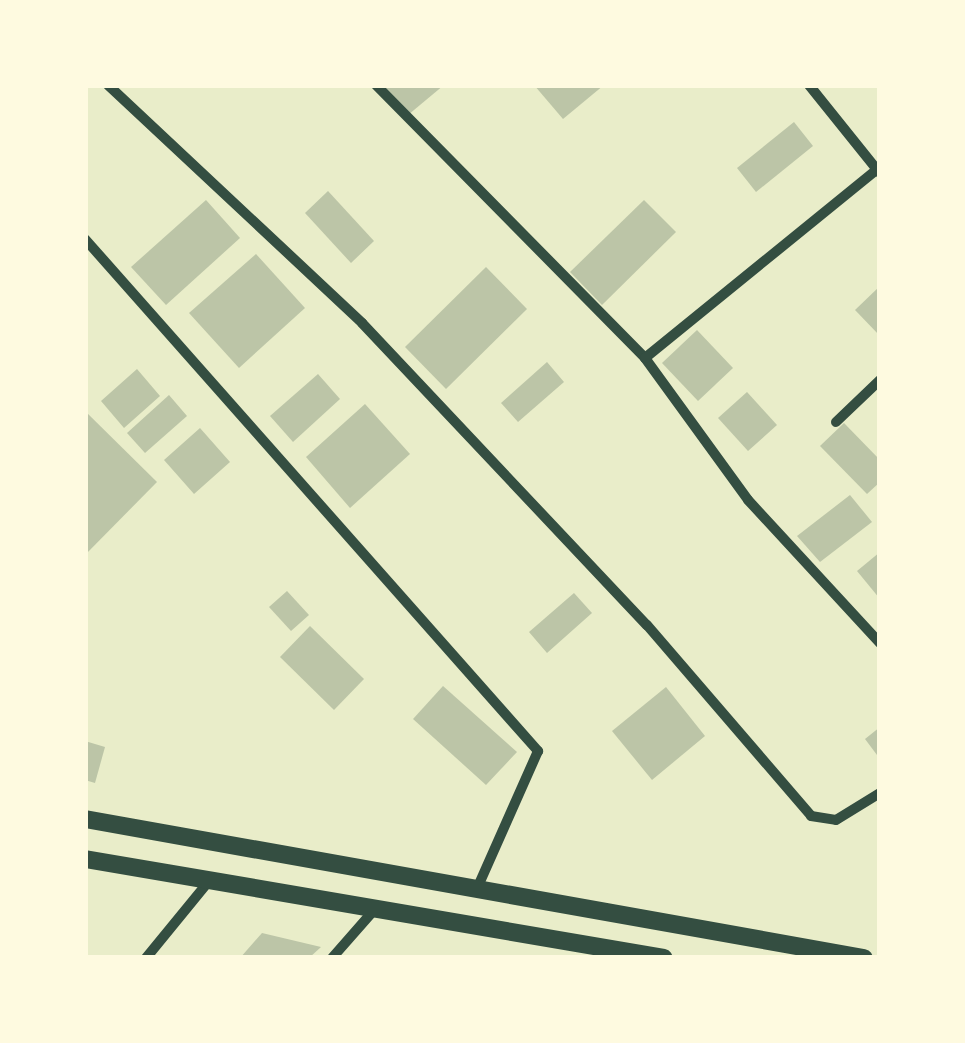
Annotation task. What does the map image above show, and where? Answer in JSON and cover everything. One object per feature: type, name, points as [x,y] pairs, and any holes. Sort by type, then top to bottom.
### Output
[{"type":"street","points":[[108,85],[362,322],[647,625],[811,816],[836,820],[880,793]]},
{"type":"street","points":[[376,85],[645,358],[748,500],[880,644]]},
{"type":"street","points":[[645,358],[879,170],[809,85]]},
{"type":"street","points":[[85,240],[538,751],[480,884]]},
{"type":"street","points":[[836,422],[880,380]]},
{"type":"street","points":[[85,819],[480,884],[864,958]]},
{"type":"street","points":[[85,858],[664,958]]},
{"type":"street","points":[[146,958],[209,880]]},
{"type":"street","points":[[332,958],[376,908]]},
{"type":"building","points":[[383,85],[444,85],[408,115]]},
{"type":"building","points":[[534,85],[604,85],[563,119]]},
{"type":"building","points":[[794,122],[813,146],[756,192],[737,168]]},
{"type":"building","points":[[328,191],[374,241],[351,263],[305,213]]},
{"type":"building","points":[[206,200],[240,238],[166,305],[131,267]]},
{"type":"building","points":[[644,200],[676,232],[602,305],[570,272]]},
{"type":"building","points":[[256,254],[305,308],[239,368],[189,313]]},
{"type":"building","points":[[486,267],[527,309],[446,389],[405,347]]},
{"type":"building","points":[[880,286],[880,336],[855,310]]},
{"type":"building","points":[[697,330],[733,368],[698,401],[662,363]]},
{"type":"building","points":[[547,362],[564,382],[518,422],[501,403]]},
{"type":"building","points":[[137,369],[160,396],[124,428],[101,401]]},
{"type":"building","points":[[318,374],[340,399],[293,442],[270,416]]},
{"type":"building","points":[[747,392],[777,425],[748,451],[718,418]]},
{"type":"building","points":[[169,395],[187,416],[145,453],[127,433]]},
{"type":"building","points":[[365,404],[410,454],[350,508],[306,457]]},
{"type":"building","points":[[85,411],[157,482],[85,555]]},
{"type":"building","points":[[844,423],[880,460],[880,482],[867,494],[820,446]]},
{"type":"building","points":[[200,428],[230,462],[194,494],[164,460]]},
{"type":"building","points":[[850,495],[872,522],[820,562],[797,536]]},
{"type":"building","points":[[880,552],[880,599],[857,571]]},
{"type":"building","points":[[287,591],[309,615],[291,631],[269,607]]},
{"type":"building","points":[[574,593],[592,613],[547,653],[529,632]]},
{"type":"building","points":[[310,626],[364,679],[334,710],[280,657]]},
{"type":"building","points":[[443,686],[517,752],[486,785],[413,719]]},
{"type":"building","points":[[666,687],[705,736],[652,780],[612,731]]},
{"type":"building","points":[[880,727],[880,759],[865,739]]},
{"type":"building","points":[[85,741],[105,747],[95,783],[85,780]]},
{"type":"building","points":[[262,933],[321,947],[309,958],[240,958]]}]
